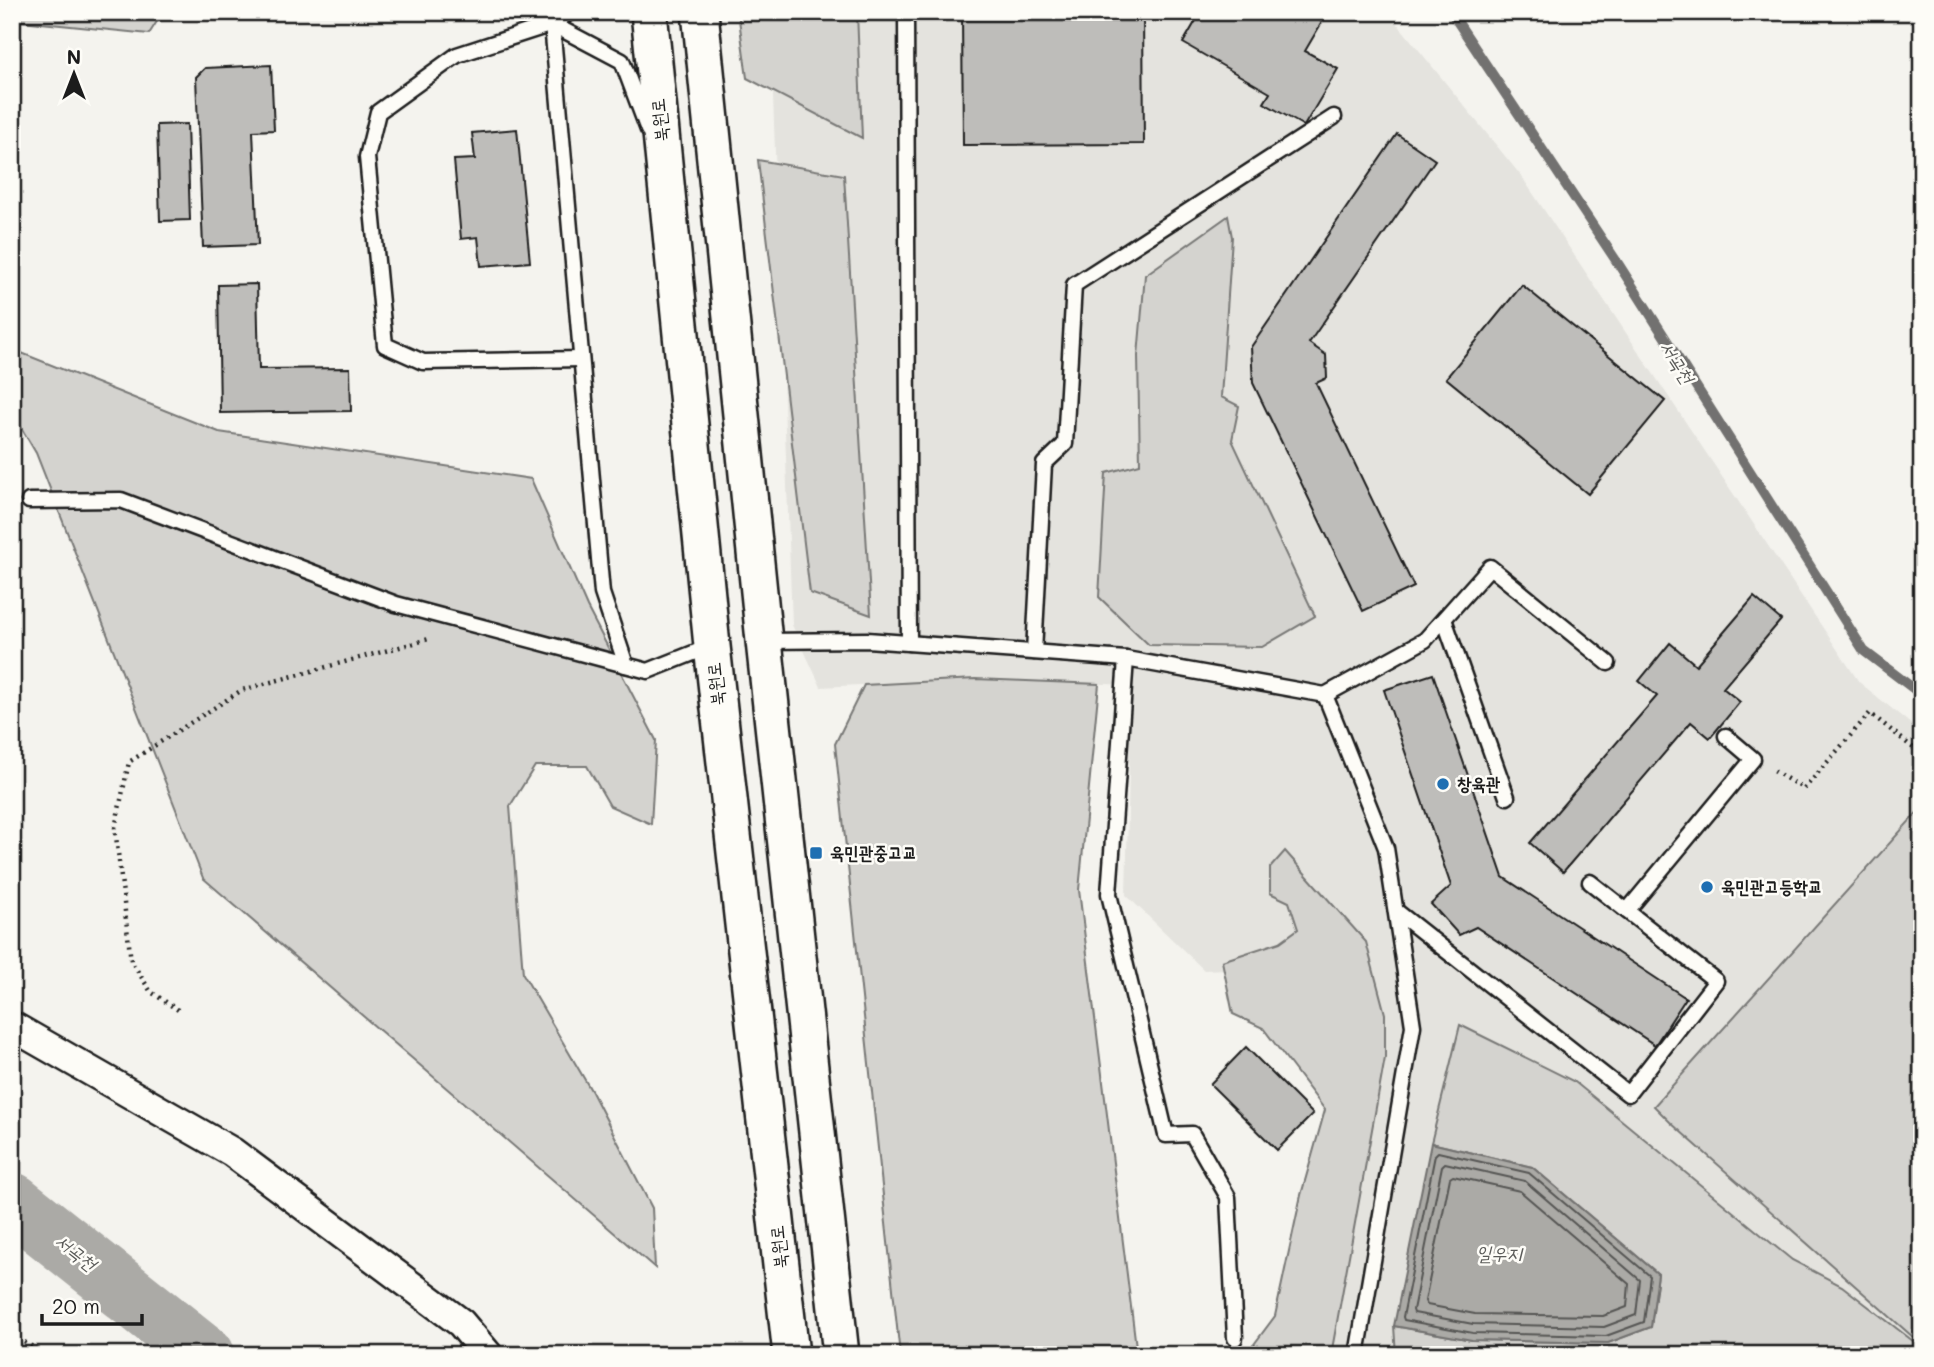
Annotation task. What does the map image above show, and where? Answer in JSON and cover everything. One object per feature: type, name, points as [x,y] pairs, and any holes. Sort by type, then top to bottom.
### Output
[{"type":"street","name":"북원로","points":[[649,12],[712,646],[790,1355]]},
{"type":"street","points":[[700,12],[841,1355]]},
{"type":"street","points":[[712,646],[764,641]]},
{"type":"street","points":[[12,1026],[232,1152],[461,1323],[488,1355]]},
{"type":"lane","points":[[570,12],[552,24],[457,55],[378,112],[367,157],[384,345],[423,362],[582,359]]},
{"type":"lane","points":[[906,12],[909,643]]},
{"type":"lane","points":[[552,24],[622,61],[666,179]]},
{"type":"lane","points":[[552,24],[602,593],[626,665]]},
{"type":"lane","points":[[1034,652],[1044,464],[1065,444],[1074,285],[1334,117]]},
{"type":"lane","points":[[29,501],[121,500],[396,604],[648,671],[712,646]]},
{"type":"lane","points":[[764,641],[867,640],[1126,659],[1325,695],[1425,640],[1489,568],[1608,663]]},
{"type":"lane","points":[[1444,619],[1507,797]]},
{"type":"lane","points":[[1126,659],[1109,894],[1166,1135],[1192,1134],[1228,1197],[1236,1338]]},
{"type":"lane","points":[[1325,695],[1386,848],[1413,1026],[1357,1355]]},
{"type":"lane","points":[[1627,911],[1753,759],[1726,736]]},
{"type":"lane","points":[[1396,911],[1628,1094],[1716,981],[1590,882]]},
{"type":"path","points":[[178,1010],[151,992],[131,961],[115,828],[129,762],[242,690],[477,625]]},
{"type":"path","points":[[1753,759],[1804,789],[1870,713],[1922,755]]},
{"type":"path","points":[[12,1335],[47,1355]]},
{"type":"shaded area","points":[[12,12],[163,12],[149,34],[12,20]]},
{"type":"shaded area","points":[[738,12],[857,12],[862,138],[747,78]]},
{"type":"shaded area","points":[[770,12],[1388,12],[1522,177],[1859,682],[1922,733],[1922,1355],[1287,1355],[1351,1074],[1297,966],[1204,970],[1126,895],[1131,685],[975,679],[821,687],[792,625]]},
{"type":"shaded area","points":[[758,160],[844,175],[871,615],[810,593]]},
{"type":"shaded area","points":[[1228,216],[1232,237],[1221,397],[1239,406],[1232,440],[1315,616],[1262,647],[1149,645],[1099,597],[1106,473],[1140,464],[1138,356],[1145,275]]},
{"type":"shaded area","points":[[12,318],[19,352],[219,432],[531,479],[587,607],[656,740],[651,824],[610,806],[587,766],[535,766],[510,806],[523,974],[592,1092],[652,1208],[655,1268],[203,878],[36,453],[12,412]]},
{"type":"shaded area","points":[[975,679],[1099,684],[1079,890],[1137,1355],[900,1355],[835,744],[864,685]]},
{"type":"shaded area","points":[[1922,807],[1922,1345],[1654,1106]]},
{"type":"shaded area","points":[[1285,851],[1366,942],[1385,1014],[1385,1058],[1331,1355],[1246,1355],[1275,1316],[1301,1195],[1325,1110],[1263,1028],[1233,1014],[1222,961],[1280,942],[1298,929],[1289,902],[1270,893],[1270,868]]},
{"type":"shaded area","points":[[1460,1025],[1575,1082],[1792,1260],[1842,1286],[1922,1348],[1922,1355],[1396,1355],[1394,1326],[1472,1340],[1608,1343],[1651,1327],[1658,1274],[1532,1167],[1431,1143]]},
{"type":"water","name":"일우지","points":[[1431,1143],[1532,1167],[1658,1274],[1651,1327],[1608,1343],[1472,1340],[1394,1326]]},
{"type":"building","points":[[962,12],[1143,12],[1144,144],[963,145]]},
{"type":"building","points":[[1201,12],[1306,12],[1322,22],[1305,51],[1338,69],[1304,126],[1264,103],[1270,93],[1183,43]]},
{"type":"building","points":[[271,65],[274,130],[253,131],[258,245],[203,247],[196,77],[205,68]]},
{"type":"building","points":[[187,124],[190,220],[160,221],[157,125]]},
{"type":"building","points":[[517,129],[530,262],[481,266],[478,237],[461,239],[454,160],[475,159],[472,133]]},
{"type":"building","points":[[1397,134],[1435,160],[1309,343],[1326,355],[1327,378],[1316,383],[1414,587],[1363,611],[1253,383],[1251,347]]},
{"type":"building","points":[[257,284],[259,369],[350,368],[351,411],[220,413],[218,285]]},
{"type":"building","points":[[1522,285],[1665,401],[1588,494],[1446,378]]},
{"type":"building","points":[[1754,597],[1781,620],[1723,688],[1740,702],[1710,738],[1691,722],[1563,872],[1530,843],[1657,696],[1639,681],[1670,643],[1696,665]]},
{"type":"building","name":"창육관","points":[[1433,674],[1503,877],[1686,998],[1655,1045],[1476,927],[1459,935],[1431,904],[1451,886],[1384,690]]},
{"type":"building","points":[[1246,1047],[1313,1114],[1277,1150],[1210,1084]]},
{"type":"waterway","name":"서곡천","points":[[1451,12],[1619,265],[1864,651],[1922,695]]},
{"type":"waterway","name":"서곡천","points":[[12,1202],[205,1355]]},
{"type":"place","name":"창육관","points":[[1443,784]]},
{"type":"place","name":"육민관중고교","points":[[816,853]]},
{"type":"place","name":"육민관고등학교","points":[[1707,887]]}]
